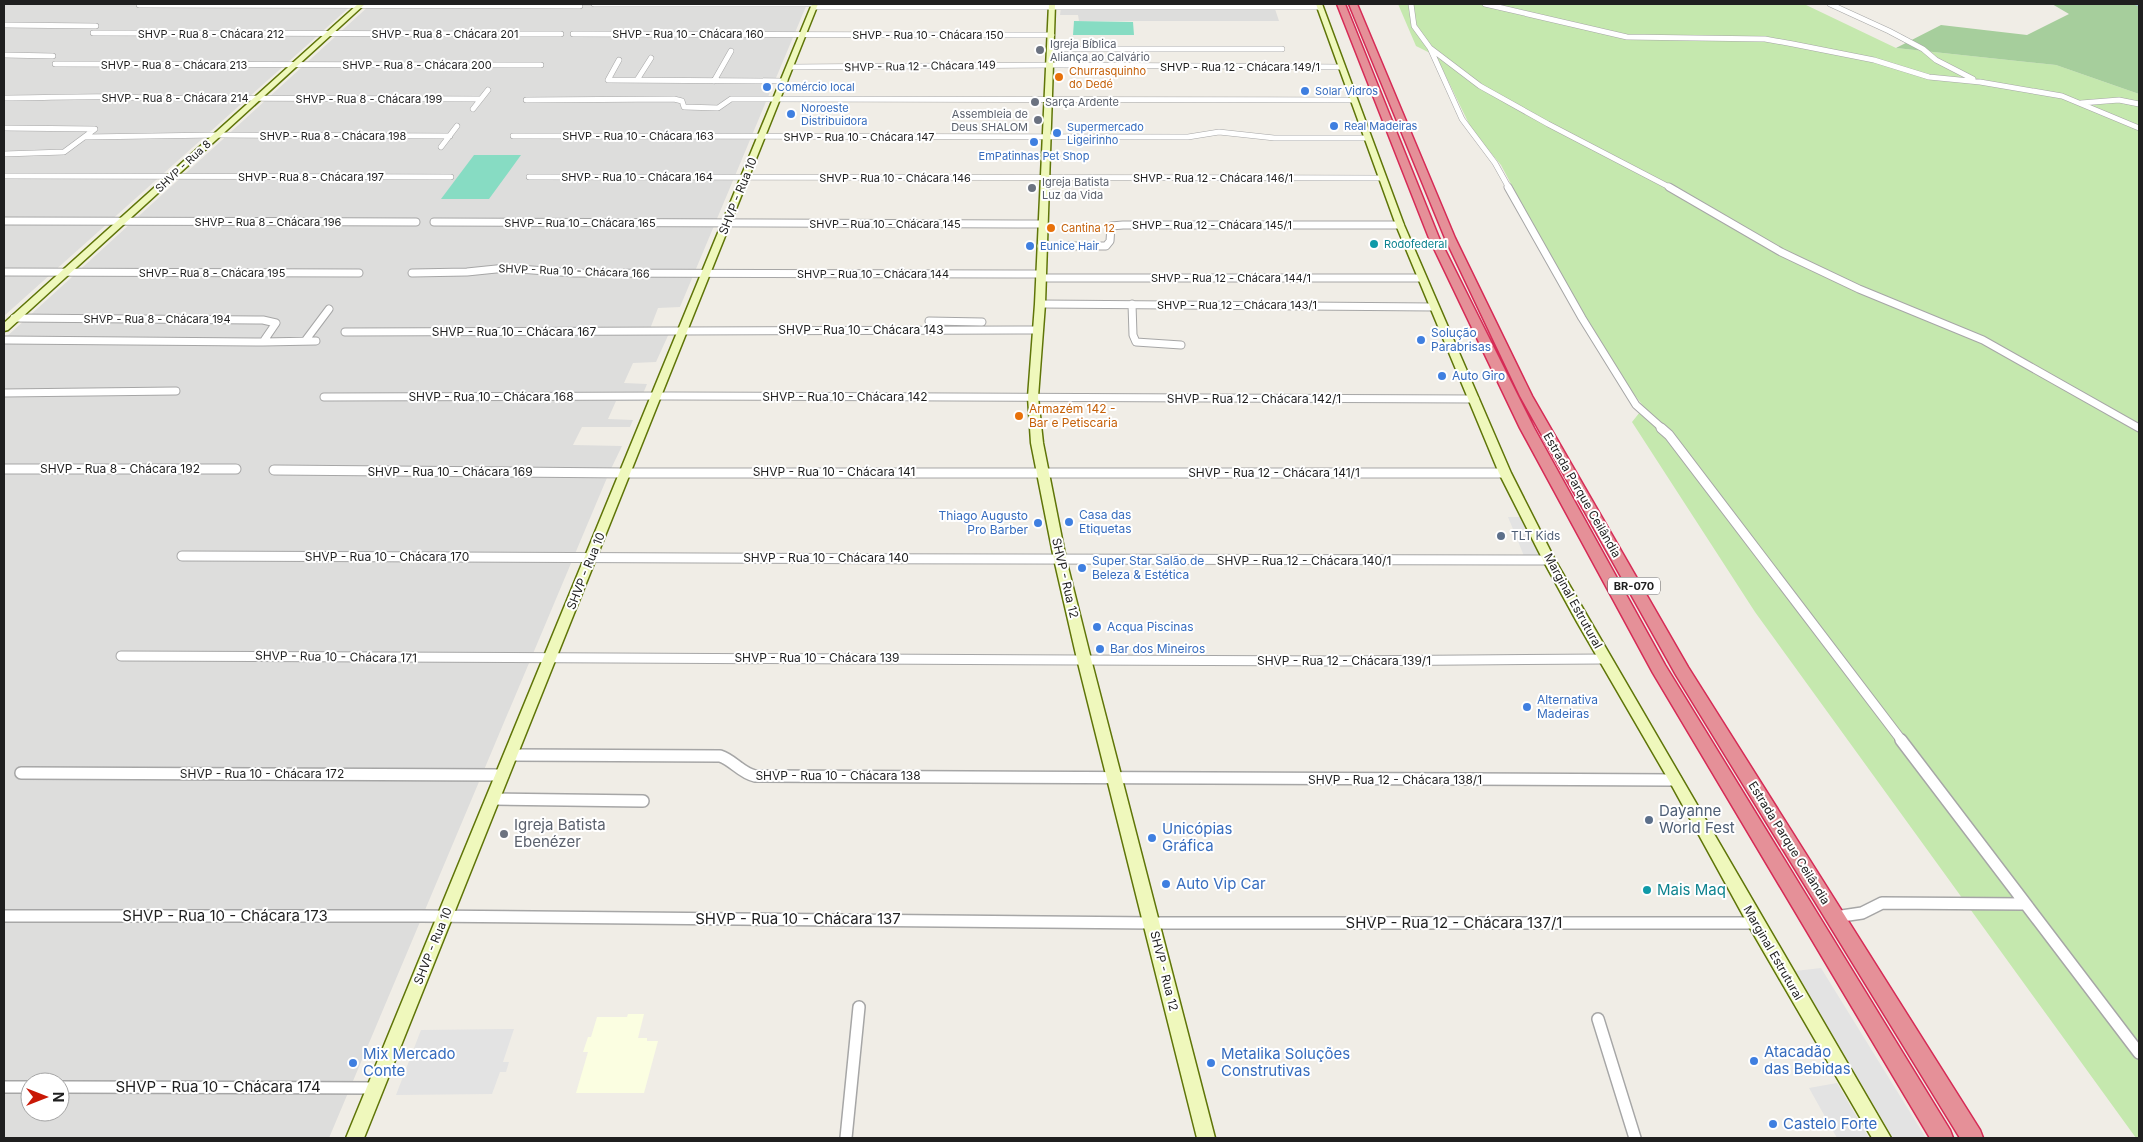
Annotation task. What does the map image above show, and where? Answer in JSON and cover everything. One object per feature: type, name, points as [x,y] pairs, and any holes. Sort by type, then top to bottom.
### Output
[{"type":"highway","name":"Estrada Parque Ceilândia","points":[[1341,4],[1434,238],[1527,428],[1660,669],[1942,1138]]},
{"type":"highway","name":"Estrada Parque Ceilândia","points":[[1353,4],[1450,238],[1526,396],[1682,670],[1972,1138]]},
{"type":"street","points":[[594,4],[1320,6]]},
{"type":"street","points":[[1411,4],[1414,26],[1430,48],[1462,119],[1495,163],[1582,318],[1636,406],[1669,435],[2139,1053]]},
{"type":"street","points":[[1485,4],[1626,37],[1765,39],[1874,60],[1929,77],[1980,82],[2059,95],[2139,128]]},
{"type":"street","points":[[1830,4],[1890,31],[1923,49],[1936,60],[1980,82]]},
{"type":"street","points":[[139,5],[580,6]]},
{"type":"street","name":"SHVP - Rua 8","points":[[4,328],[361,5]]},
{"type":"street","name":"SHVP - Rua 10","points":[[355,1138],[658,396],[815,5]]},
{"type":"street","name":"SHVP - Rua 12","points":[[1052,5],[1052,35],[1045,137],[1040,304],[1033,397],[1037,443],[1060,559],[1084,658],[1206,1138]]},
{"type":"street","name":"Marginal Estrutural","points":[[1320,6],[1366,138],[1400,225],[1505,473],[1549,560],[1605,659],[1882,1138]]},
{"type":"street","points":[[4,25],[96,26]]},
{"type":"street","name":"SHVP - Rua 8 - Chácara 212","points":[[93,33],[329,34]]},
{"type":"street","name":"SHVP - Rua 8 - Chácara 201","points":[[329,34],[561,34]]},
{"type":"street","name":"SHVP - Rua 10 - Chácara 160","points":[[573,34],[803,34]]},
{"type":"street","name":"SHVP - Rua 10 - Chácara 150","points":[[803,34],[1052,35]]},
{"type":"street","points":[[1430,48],[1480,86],[1548,124],[1663,183],[1781,252],[1859,289],[1983,340],[2139,428]]},
{"type":"street","points":[[1051,49],[1282,49]]},
{"type":"street","points":[[714,81],[731,50]]},
{"type":"street","points":[[4,55],[53,56]]},
{"type":"street","points":[[637,80],[651,58]]},
{"type":"street","points":[[619,60],[607,79],[785,81]]},
{"type":"street","name":"SHVP - Rua 8 - Chácara 213","points":[[55,64],[293,65]]},
{"type":"street","name":"SHVP - Rua 8 - Chácara 200","points":[[293,65],[541,65]]},
{"type":"street","name":"SHVP - Rua 12 - Chácara 149/1","points":[[1050,65],[1341,68]]},
{"type":"street","name":"SHVP - Rua 12 - Chácara 149","points":[[790,67],[1050,65]]},
{"type":"street","points":[[473,109],[488,90]]},
{"type":"street","name":"SHVP - Rua 8 - Chácara 214","points":[[4,98],[92,98],[112,96],[146,98],[257,98]]},
{"type":"street","name":"SHVP - Rua 8 - Chácara 199","points":[[257,98],[480,99]]},
{"type":"street","points":[[526,100],[679,99],[682,100],[684,107],[714,108],[720,107],[728,100],[1353,100]]},
{"type":"street","points":[[2078,103],[2119,100],[2139,104]]},
{"type":"street","points":[[441,147],[457,126]]},
{"type":"street","points":[[4,128],[95,130],[71,149],[62,153],[4,154]]},
{"type":"street","name":"SHVP - Rua 10 - Chácara 147","points":[[762,136],[1193,137],[1219,132],[1267,137],[1366,138]]},
{"type":"street","name":"SHVP - Rua 8 - Chácara 198","points":[[86,137],[216,135],[450,136]]},
{"type":"street","name":"SHVP - Rua 10 - Chácara 163","points":[[513,136],[762,136]]},
{"type":"street","name":"SHVP - Rua 8 - Chácara 197","points":[[4,176],[451,177]]},
{"type":"street","name":"SHVP - Rua 10 - Chácara 164","points":[[529,177],[746,178]]},
{"type":"street","name":"SHVP - Rua 10 - Chácara 146","points":[[746,178],[1044,177]]},
{"type":"street","name":"SHVP - Rua 12 - Chácara 146/1","points":[[1044,177],[1382,178]]},
{"type":"street","name":"SHVP - Rua 8 - Chácara 196","points":[[4,221],[416,222]]},
{"type":"street","name":"SHVP - Rua 10 - Chácara 165","points":[[434,222],[727,223]]},
{"type":"street","name":"SHVP - Rua 10 - Chácara 145","points":[[727,223],[1043,224]]},
{"type":"street","name":"SHVP - Rua 12 - Chácara 145/1","points":[[1041,246],[1106,246],[1110,241],[1111,226],[1123,224],[1400,225]]},
{"type":"street","name":"SHVP - Rua 10 - Chácara 166","points":[[412,273],[467,272],[506,268],[574,273],[706,274]]},
{"type":"street","points":[[4,272],[64,272]]},
{"type":"street","name":"SHVP - Rua 8 - Chácara 195","points":[[64,272],[360,273]]},
{"type":"street","name":"SHVP - Rua 10 - Chácara 144","points":[[706,274],[1040,276]]},
{"type":"street","name":"SHVP - Rua 12 - Chácara 144/1","points":[[1040,276],[1422,278]]},
{"type":"street","name":"SHVP - Rua 12 - Chácara 143/1","points":[[1040,304],[1434,306]]},
{"type":"street","points":[[1132,304],[1133,335],[1136,342],[1181,345]]},
{"type":"street","points":[[305,341],[329,309]]},
{"type":"street","name":"SHVP - Rua 8 - Chácara 194","points":[[14,318],[276,321],[276,325],[263,342]]},
{"type":"street","points":[[929,321],[982,322]]},
{"type":"street","points":[[936,330],[939,321]]},
{"type":"street","name":"SHVP - Rua 10 - Chácara 143","points":[[683,331],[1038,330]]},
{"type":"street","name":"SHVP - Rua 10 - Chácara 167","points":[[345,332],[683,331]]},
{"type":"street","name":"SHVP - Rua 8 - Chácara 194","points":[[4,340],[316,341]]},
{"type":"street","points":[[4,393],[176,391]]},
{"type":"street","name":"SHVP - Rua 10 - Chácara 142","points":[[658,396],[1033,397]]},
{"type":"street","name":"SHVP - Rua 10 - Chácara 168","points":[[324,397],[658,396]]},
{"type":"street","name":"SHVP - Rua 12 - Chácara 142/1","points":[[1033,397],[1475,399]]},
{"type":"street","name":"SHVP - Rua 8 - Chácara 192","points":[[4,469],[236,469]]},
{"type":"street","name":"SHVP - Rua 10 - Chácara 169","points":[[274,470],[626,473]]},
{"type":"street","name":"SHVP - Rua 10 - Chácara 141","points":[[626,473],[1043,472]]},
{"type":"street","name":"SHVP - Rua 12 - Chácara 141/1","points":[[1043,472],[1505,473]]},
{"type":"street","name":"SHVP - Rua 10 - Chácara 170","points":[[182,556],[592,556]]},
{"type":"street","name":"SHVP - Rua 10 - Chácara 140","points":[[592,556],[1060,559]]},
{"type":"street","name":"SHVP - Rua 12 - Chácara 140/1","points":[[1060,559],[1277,561],[1549,560]]},
{"type":"street","name":"SHVP - Rua 10 - Chácara 171","points":[[121,656],[550,658]]},
{"type":"street","name":"SHVP - Rua 10 - Chácara 139","points":[[550,658],[1084,658]]},
{"type":"street","name":"SHVP - Rua 12 - Chácara 139/1","points":[[1084,658],[1342,661],[1605,659]]},
{"type":"street","name":"SHVP - Rua 10 - Chácara 138","points":[[511,756],[720,756],[730,759],[743,773],[755,776],[1113,776]]},
{"type":"street","name":"SHVP - Rua 10 - Chácara 172","points":[[21,773],[503,775]]},
{"type":"street","name":"SHVP - Rua 12 - Chácara 138/1","points":[[1113,776],[1343,780],[1676,780]]},
{"type":"street","points":[[493,799],[643,801]]},
{"type":"street","points":[[1835,917],[1862,913],[1882,903],[2025,904]]},
{"type":"street","name":"SHVP - Rua 10 - Chácara 173","points":[[4,916],[445,917]]},
{"type":"street","name":"SHVP - Rua 10 - Chácara 137","points":[[445,917],[1152,923]]},
{"type":"street","name":"SHVP - Rua 12 - Chácara 137/1","points":[[1152,923],[1756,922]]},
{"type":"street","points":[[846,1138],[859,1007]]},
{"type":"street","points":[[1598,1019],[1635,1138]]},
{"type":"street","points":[[4,1087],[20,1087]]},
{"type":"street","name":"SHVP - Rua 10 - Chácara 174","points":[[70,1087],[376,1088]]},
{"type":"shaded area","points":[[4,4],[353,4],[4,316]]},
{"type":"shaded area","points":[[371,4],[807,4],[680,307],[658,308],[650,329],[671,329],[656,362],[633,363],[624,383],[647,384],[640,401],[616,401],[608,419],[633,420],[630,427],[582,427],[573,445],[622,446],[329,1138],[4,1138],[4,339]]},
{"type":"shaded area","points":[[1061,7],[1275,9],[1279,21],[1079,21],[1078,15],[1060,15]]},
{"type":"shaded area","points":[[1508,517],[1521,517],[1539,556],[1524,556]]},
{"type":"shaded area","points":[[1821,968],[1926,1138],[1893,1138],[1795,971]]},
{"type":"shaded area","points":[[628,1014],[644,1014],[638,1038],[647,1038],[647,1041],[658,1041],[644,1093],[576,1093],[588,1052],[583,1052],[588,1037],[591,1037],[597,1017],[627,1017]]},
{"type":"shaded area","points":[[514,1029],[503,1062],[509,1062],[506,1072],[500,1072],[492,1094],[396,1095],[421,1030]]},
{"type":"shaded area","points":[[1837,1083],[1869,1138],[1837,1138],[1809,1088]]},
{"type":"green space","points":[[1398,4],[1804,4],[1896,48],[2056,65],[2139,94],[2139,1138],[2136,1138],[1755,612],[1632,422],[1644,407],[1633,393],[1556,269],[1501,165],[1472,130],[1436,56],[1416,46]]},
{"type":"green space","points":[[2052,4],[2139,4],[2139,94],[2056,65],[1896,48],[1941,25],[2027,35],[2069,14]]},
{"type":"green space","points":[[1074,21],[1133,22],[1134,35],[1073,35]]},
{"type":"green space","points":[[474,155],[521,155],[489,199],[441,199]]},
{"type":"waterway","points":[[2133,4],[2139,6]]},
{"type":"place","name":"Igreja Bíblica Aliança ao Calvário","points":[[1040,50]]},
{"type":"place","name":"Churrasquinho do Dedé","points":[[1059,77]]},
{"type":"place","name":"Comércio local","points":[[767,87]]},
{"type":"place","name":"Solar Vidros","points":[[1305,91]]},
{"type":"place","name":"Sarça Ardente","points":[[1035,102]]},
{"type":"place","name":"Noroeste Distribuidora","points":[[791,114]]},
{"type":"place","name":"Assembleia de Deus SHALOM","points":[[1038,120]]},
{"type":"place","name":"Real Madeiras","points":[[1334,126]]},
{"type":"place","name":"Supermercado Ligeirinho","points":[[1057,133]]},
{"type":"place","name":"EmPatinhas Pet Shop","points":[[1034,142]]},
{"type":"place","name":"Igreja Batista Luz da Vida","points":[[1032,188]]},
{"type":"place","name":"Cantina 12","points":[[1051,228]]},
{"type":"place","name":"Rodofederal","points":[[1374,244]]},
{"type":"place","name":"Eunice Hair","points":[[1030,246]]},
{"type":"place","name":"Solução Parabrisas","points":[[1421,340]]},
{"type":"place","name":"Auto Giro","points":[[1442,376]]},
{"type":"place","name":"Armazém 142 - Bar e Petiscaria","points":[[1019,416]]},
{"type":"place","name":"Casa das Etiquetas","points":[[1069,522]]},
{"type":"place","name":"Thiago Augusto Pro Barber","points":[[1038,523]]},
{"type":"place","name":"TLT Kids","points":[[1501,536]]},
{"type":"place","name":"Super Star Salão de Beleza & Estética","points":[[1082,568]]},
{"type":"place","name":"Acqua Piscinas","points":[[1097,627]]},
{"type":"place","name":"Bar dos Mineiros","points":[[1100,649]]},
{"type":"place","name":"Alternativa Madeiras","points":[[1527,707]]},
{"type":"place","name":"Dayanne World Fest","points":[[1649,820]]},
{"type":"place","name":"Igreja Batista Ebenézer","points":[[504,834]]},
{"type":"place","name":"Unicópias Gráfica","points":[[1152,838]]},
{"type":"place","name":"Auto Vip Car","points":[[1166,884]]},
{"type":"place","name":"Mais Maq","points":[[1647,890]]},
{"type":"place","name":"Atacadão das Bebidas","points":[[1754,1061]]},
{"type":"place","name":"Mix Mercado Conte","points":[[353,1063]]},
{"type":"place","name":"Metalika Soluções Construtivas","points":[[1211,1063]]},
{"type":"place","name":"Castelo Forte","points":[[1773,1124]]}]
